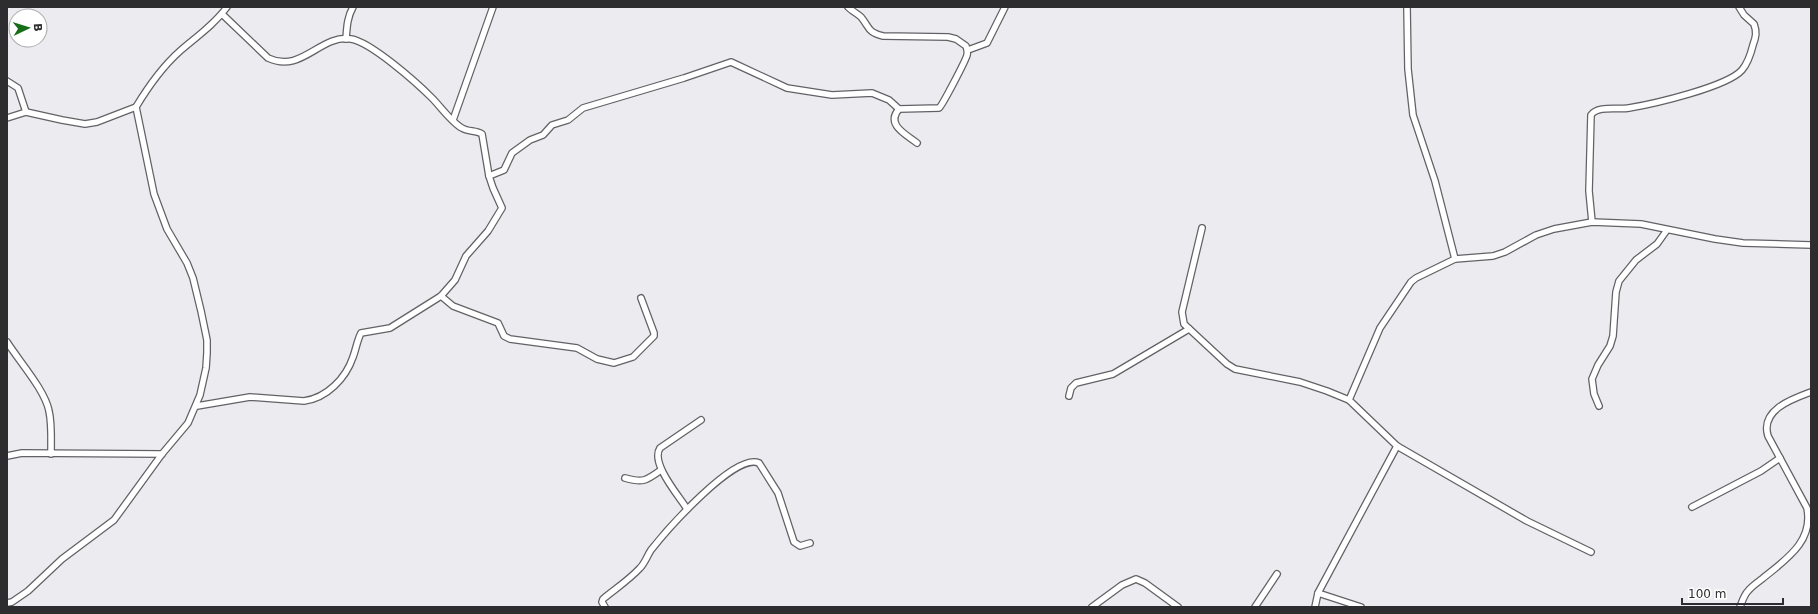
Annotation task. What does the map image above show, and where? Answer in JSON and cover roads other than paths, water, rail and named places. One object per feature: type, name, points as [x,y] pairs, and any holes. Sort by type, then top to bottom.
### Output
[{"type":"street","points":[[7,118],[26,112],[85,124],[97,122],[136,107],[151,84],[175,56],[209,28],[227,7]]},
{"type":"street","points":[[346,39],[347,22],[353,7]]},
{"type":"street","points":[[454,120],[493,7]]},
{"type":"street","points":[[489,176],[504,170],[512,153],[530,140],[544,135],[552,125],[568,120],[583,108],[684,78],[731,62],[787,88],[832,95],[872,92],[889,100],[899,109],[939,108],[943,106],[948,91],[967,56],[968,50],[963,42],[948,37],[876,34],[867,28],[861,17],[848,7]]},
{"type":"street","points":[[968,50],[986,43],[1005,7]]},
{"type":"street","points":[[1407,7],[1408,69],[1413,116],[1435,182],[1455,259]]},
{"type":"street","points":[[1592,222],[1589,191],[1591,115],[1594,111],[1627,109],[1670,99],[1707,88],[1741,71],[1752,49],[1756,34],[1754,24],[1744,15],[1739,7]]},
{"type":"street","points":[[197,406],[250,397],[298,401],[311,400],[328,391],[347,371],[361,333],[390,328],[441,296],[455,280],[466,256],[488,231],[501,212],[502,205],[493,188],[489,176],[482,134],[462,128],[424,90],[371,48],[356,41],[346,39],[332,42],[310,54],[290,62],[275,61],[268,58],[222,14]]},
{"type":"street","points":[[7,81],[18,88],[26,112]]},
{"type":"street","points":[[7,603],[12,602],[28,591],[62,559],[108,526],[120,514],[162,454],[188,422],[197,406],[206,368],[207,340],[202,311],[187,263],[167,229],[154,194],[136,107]]},
{"type":"street","points":[[899,109],[895,120],[898,130],[917,143]]},
{"type":"street","points":[[1349,400],[1380,328],[1411,282],[1416,278],[1455,259],[1493,256],[1505,252],[1536,235],[1554,229],[1592,222],[1641,224],[1743,243],[1811,245]]},
{"type":"street","points":[[1202,228],[1182,312],[1184,324],[1214,350],[1227,364],[1235,369],[1300,382],[1349,400],[1397,446],[1527,521],[1591,552]]},
{"type":"street","points":[[1599,406],[1594,394],[1592,379],[1598,364],[1610,346],[1613,336],[1616,292],[1619,281],[1636,260],[1657,244],[1667,230]]},
{"type":"street","points":[[441,296],[453,306],[498,323],[504,336],[510,339],[577,348],[605,362],[614,363],[633,357],[654,336],[641,298]]},
{"type":"street","points":[[1069,396],[1071,388],[1076,383],[1113,374],[1189,329]]},
{"type":"street","points":[[7,342],[25,370],[38,386],[49,410],[51,454]]},
{"type":"street","points":[[1740,607],[1748,590],[1788,558],[1795,550],[1807,529],[1809,508],[1780,458],[1767,431],[1768,419],[1774,411],[1782,405],[1811,392]]},
{"type":"street","points":[[688,509],[661,470],[657,461],[657,454],[660,448],[701,420]]},
{"type":"street","points":[[1315,607],[1318,593],[1397,446]]},
{"type":"street","points":[[7,456],[22,453],[162,454]]},
{"type":"street","points":[[1692,507],[1761,471],[1780,458]]},
{"type":"street","points":[[606,607],[602,602],[603,599],[641,567],[650,551],[698,498],[728,474],[749,462],[756,461],[763,468],[778,493],[794,542],[800,546],[810,543]]},
{"type":"street","points":[[625,478],[641,482],[647,480],[661,470]]},
{"type":"street","points":[[1255,607],[1277,574]]},
{"type":"street","points":[[1092,607],[1122,585],[1136,579],[1145,583],[1178,607]]},
{"type":"street","points":[[1318,593],[1361,607]]}]
